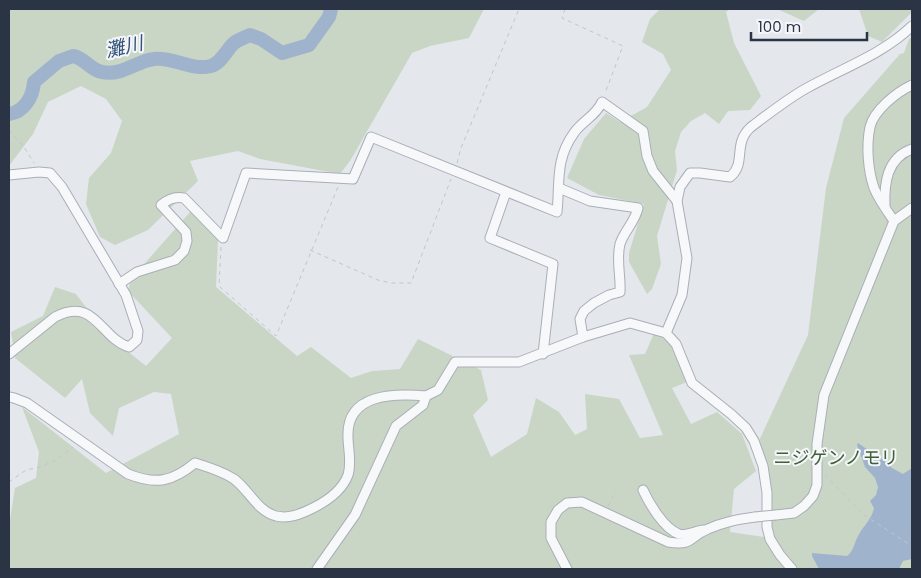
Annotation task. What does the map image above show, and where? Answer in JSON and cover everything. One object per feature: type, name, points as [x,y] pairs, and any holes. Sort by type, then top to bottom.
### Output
[{"type":"street","points":[[666,333],[682,295],[687,258],[677,201],[680,187],[690,173],[730,177],[735,173],[739,164],[743,134],[752,126],[805,88],[873,54],[901,36],[912,26]]},
{"type":"street","points":[[894,221],[875,190],[870,171],[868,155],[870,126],[890,98],[912,84]]},
{"type":"street","points":[[119,284],[137,272],[174,260],[184,251],[187,241],[186,232],[161,205],[167,200],[179,197],[184,198],[223,238],[246,173],[341,180],[353,179],[371,137],[557,212],[559,164],[563,153],[574,132],[598,111],[602,102],[643,130],[647,156],[653,171],[677,201]]},
{"type":"street","points":[[885,206],[885,179],[887,174],[896,160],[912,149]]},
{"type":"street","points":[[9,175],[39,172],[50,173],[62,187],[126,295],[138,331],[137,340],[129,347],[120,344],[94,318],[77,310],[55,317],[9,354]]},
{"type":"street","points":[[559,188],[590,201],[638,208],[637,214],[619,246],[620,292],[594,302],[584,311],[580,319],[583,338]]},
{"type":"street","points":[[506,192],[490,238],[553,264],[543,354]]},
{"type":"street","points":[[643,490],[653,511],[672,531],[680,535],[735,520],[794,512],[804,506],[813,496],[817,485],[817,444],[824,395],[894,221],[912,208]]},
{"type":"street","points":[[9,397],[27,403],[128,474],[143,480],[157,480],[182,474],[194,463],[209,467],[234,479],[264,510],[275,516],[288,518],[322,504],[342,486],[348,474],[350,462],[348,426],[351,416],[359,406],[368,400],[408,394],[426,396],[438,390],[455,362],[519,362],[630,322],[666,333],[676,344],[692,383],[746,428],[754,441],[763,466],[767,493],[767,527],[770,539],[792,569]]},
{"type":"street","points":[[317,569],[355,515],[396,426],[423,405],[426,396]]},
{"type":"street","points":[[567,569],[551,538],[551,522],[558,510],[567,503],[582,502],[668,542],[682,544],[691,541],[706,529]]},
{"type":"path","points":[[310,250],[378,280],[391,283],[411,283],[454,172],[461,148],[519,9]]},
{"type":"path","points":[[565,9],[562,18],[623,46],[602,102]]},
{"type":"path","points":[[9,130],[24,147],[39,172]]},
{"type":"path","points":[[223,238],[219,286],[276,336],[310,250],[341,180]]},
{"type":"path","points":[[9,482],[26,470],[40,467],[56,460],[82,441]]},
{"type":"path","points":[[818,467],[864,515],[912,546]]},
{"type":"path","points":[[604,512],[616,491]]},
{"type":"green space","points":[[9,9],[484,9],[469,38],[430,46],[412,53],[350,161],[340,174],[260,159],[238,151],[190,161],[198,181],[148,230],[115,245],[100,237],[86,204],[89,178],[111,153],[122,121],[106,99],[81,86],[48,102],[33,134],[9,166]]},
{"type":"green space","points":[[660,9],[730,9],[726,12],[734,43],[761,96],[750,110],[728,111],[719,124],[705,113],[691,121],[681,132],[675,151],[677,170],[657,236],[661,264],[652,289],[647,294],[629,262],[629,253],[644,204],[599,195],[567,178],[584,139],[606,113],[620,122],[647,107],[671,70],[663,54],[642,42],[650,19]]},
{"type":"green space","points":[[777,9],[819,9],[804,21]]},
{"type":"green space","points":[[859,9],[912,9],[912,12],[882,42],[868,36]]},
{"type":"green space","name":"ニジゲンノモリ","points":[[912,37],[912,569],[9,569],[9,526],[15,488],[36,478],[39,452],[22,407],[106,473],[179,434],[171,394],[154,392],[119,408],[113,436],[90,413],[82,379],[65,398],[15,358],[11,332],[43,316],[55,287],[76,294],[106,334],[146,366],[172,338],[128,291],[131,279],[191,211],[218,240],[216,287],[297,356],[311,347],[351,378],[372,371],[400,369],[418,339],[481,370],[488,400],[473,415],[491,457],[527,434],[536,398],[559,412],[575,435],[587,429],[585,394],[619,399],[640,438],[663,435],[629,355],[645,354],[655,331],[671,346],[687,382],[672,388],[691,424],[717,412],[742,434],[756,471],[734,489],[730,532],[770,538],[757,445],[808,335],[826,188],[844,118],[900,54],[904,53],[909,39]]},
{"type":"water","points":[[858,443],[877,454],[892,468],[903,474],[912,468],[912,559],[903,561],[899,569],[819,569],[812,556],[812,553],[847,556],[873,512],[874,508],[870,501],[876,495],[878,487],[875,478],[865,467],[857,445]]},
{"type":"waterway","name":"灘川","points":[[9,114],[19,110],[27,103],[32,93],[34,82],[59,61],[73,56],[81,59],[98,71],[110,73],[154,59],[169,60],[197,67],[211,66],[221,60],[235,43],[250,35],[261,39],[282,53],[309,45],[329,17],[331,9]]}]
